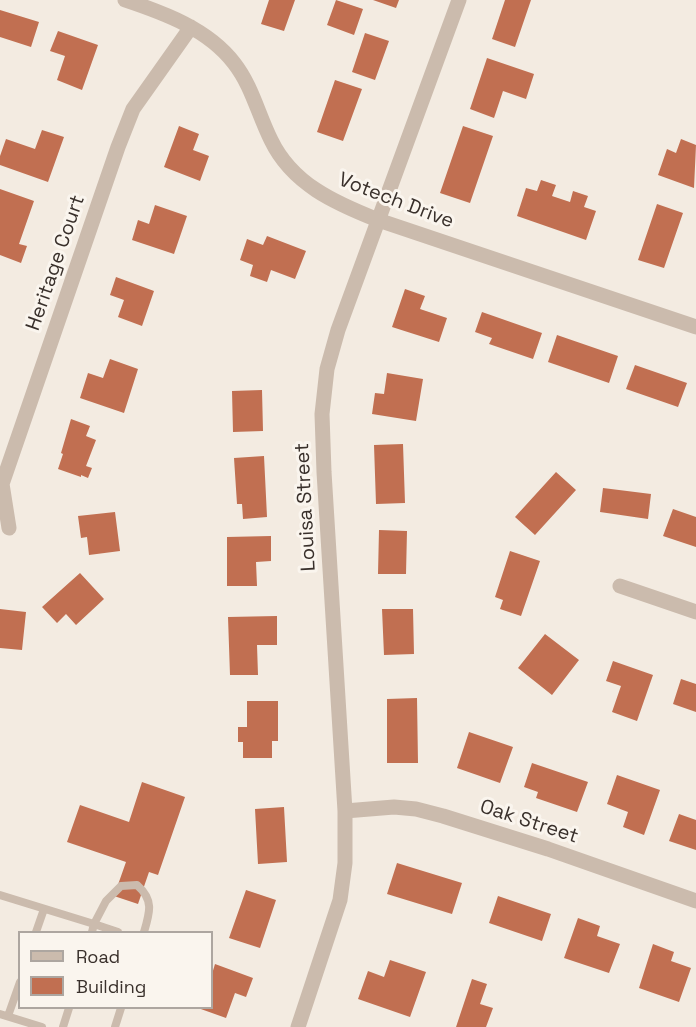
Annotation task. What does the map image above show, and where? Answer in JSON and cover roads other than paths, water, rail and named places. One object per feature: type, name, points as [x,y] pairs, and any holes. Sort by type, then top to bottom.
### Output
[{"type":"street","name":"Votech Drive","points":[[125,0],[160,12],[191,27],[213,42],[248,82],[271,141],[287,165],[310,187],[337,203],[378,220],[696,327]]},
{"type":"street","name":"Louisa Street","points":[[298,1027],[340,900],[345,863],[345,811],[324,472],[322,414],[327,369],[338,330],[459,0]]},
{"type":"street","name":"Heritage Court","points":[[9,528],[2,484],[118,147],[133,109],[191,27]]},
{"type":"street","points":[[620,586],[696,612]]},
{"type":"street","name":"Oak Street","points":[[345,811],[394,807],[416,809],[558,852],[696,900]]},
{"type":"lane","points":[[93,928],[106,901],[121,886],[136,885],[147,894],[150,911],[145,931]]},
{"type":"lane","points":[[0,895],[93,928],[108,931]]},
{"type":"lane","points":[[37,931],[44,909]]},
{"type":"lane","points":[[18,986],[4,1015],[42,1027]]},
{"type":"lane","points":[[63,1027],[69,1009]]},
{"type":"lane","points":[[115,1027],[121,1009]]}]
